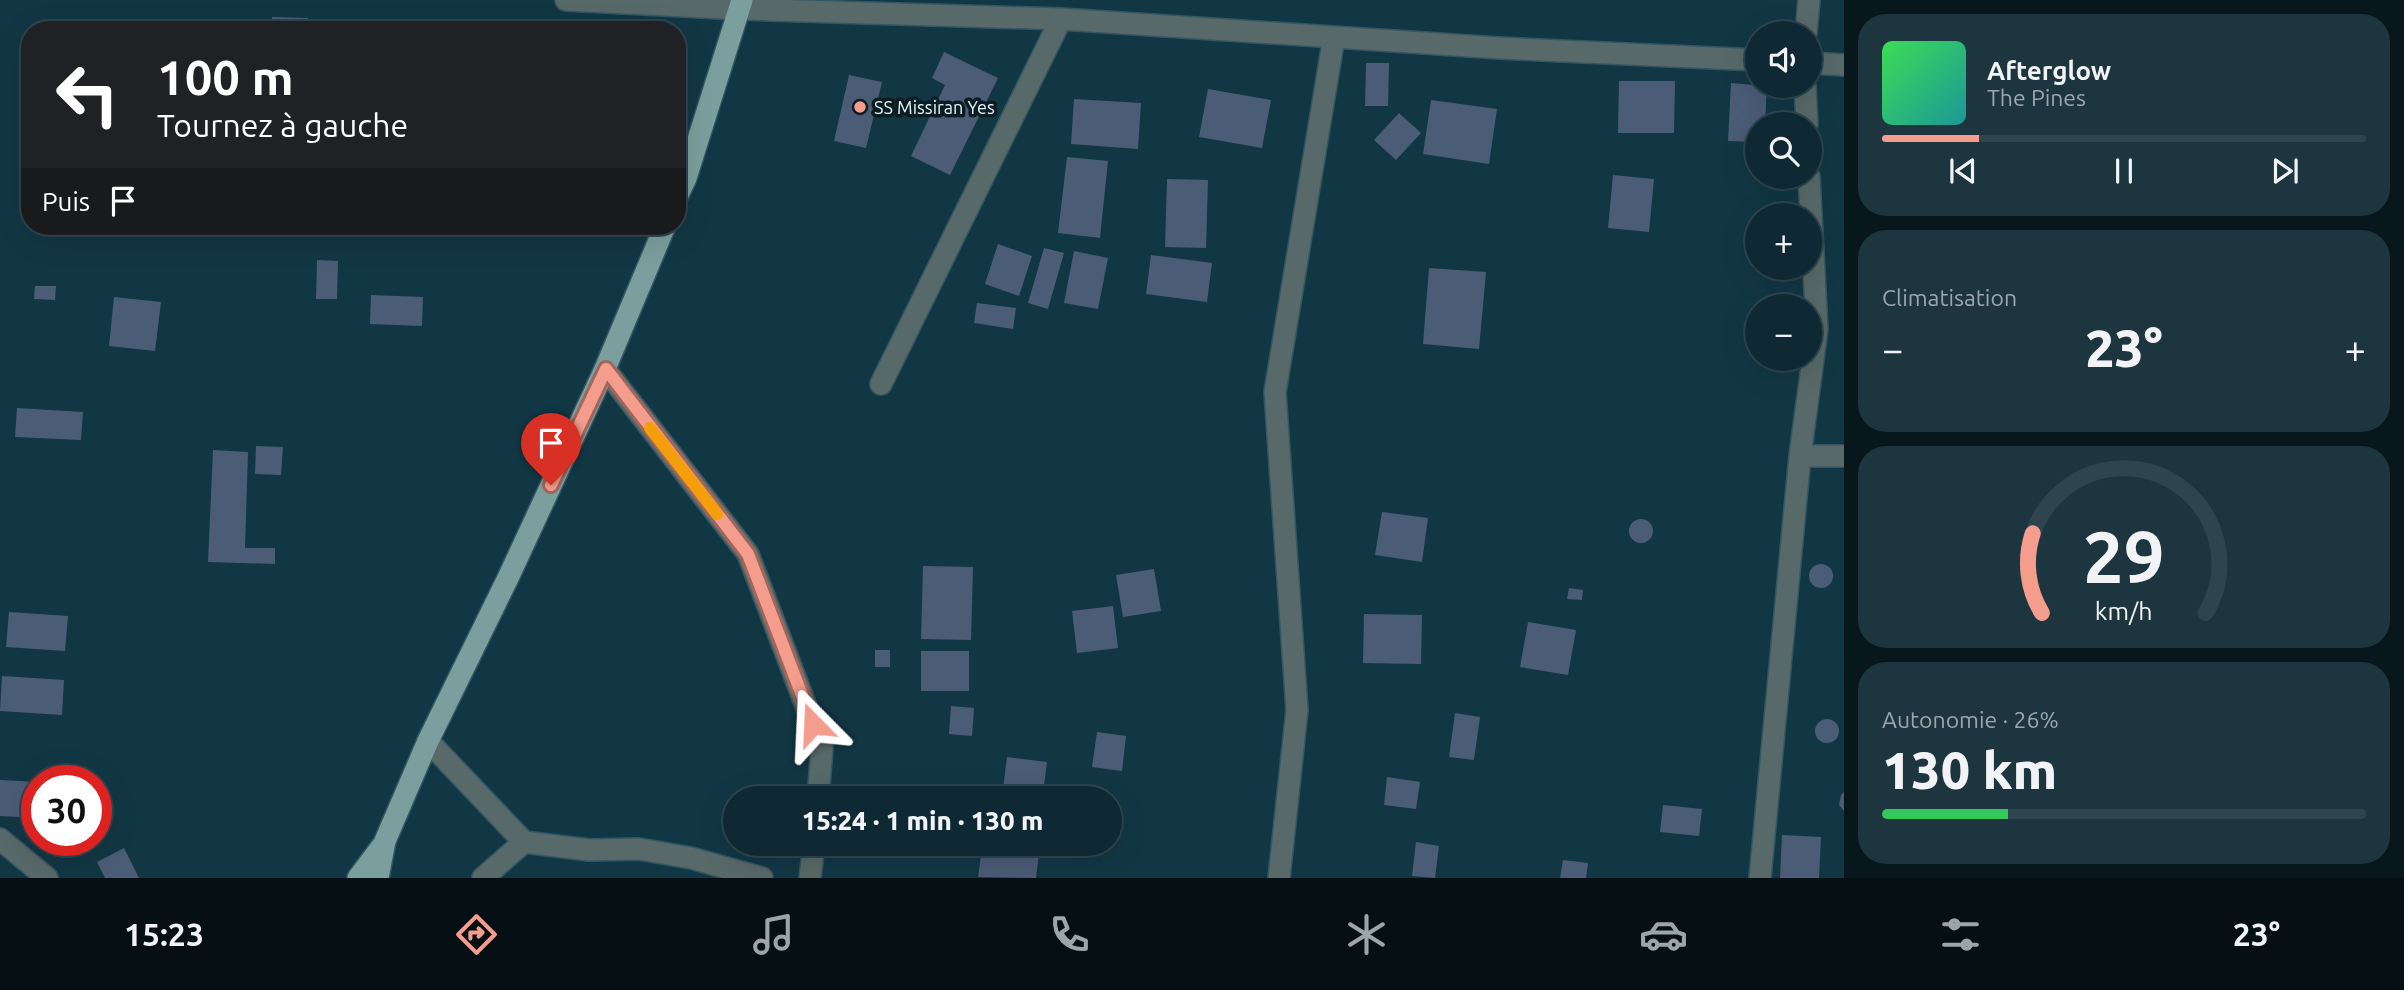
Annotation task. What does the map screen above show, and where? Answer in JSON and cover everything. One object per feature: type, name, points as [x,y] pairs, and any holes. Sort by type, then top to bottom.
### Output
[{"type":"main road","points":[[686,170],[741,4]]},
{"type":"main road","points":[[378,878],[385,841],[428,741],[606,369],[661,235]]},
{"type":"main road","points":[[358,878],[385,841]]},
{"type":"street","points":[[566,0],[741,4],[1061,19],[1499,48],[1745,59]]},
{"type":"street","points":[[1807,21],[1809,0]]},
{"type":"street","points":[[880,384],[1061,19]]},
{"type":"street","points":[[1279,878],[1297,710],[1275,392],[1334,37]]},
{"type":"street","points":[[1822,64],[1844,65]]},
{"type":"street","points":[[1760,878],[1800,456],[1817,329],[1811,189]]},
{"type":"street","points":[[606,369],[748,554],[822,748],[819,786]]},
{"type":"street","points":[[1800,456],[1844,456]]},
{"type":"street","points":[[428,741],[524,842],[589,850],[639,849],[691,858],[762,878]]},
{"type":"street","points":[[0,839],[47,878]]},
{"type":"street","points":[[483,878],[524,842]]},
{"type":"street","points":[[810,878],[813,856]]},
{"type":"building","points":[[272,17],[308,18],[308,21],[272,21]]},
{"type":"building","points":[[148,19],[169,20],[169,21]]},
{"type":"building","points":[[944,52],[998,78],[950,175],[911,156],[945,85],[932,78]]},
{"type":"building","points":[[1366,63],[1389,63],[1388,106],[1365,106]]},
{"type":"building","points":[[849,75],[882,82],[866,148],[834,141]]},
{"type":"building","points":[[1619,81],[1675,81],[1674,133],[1618,133]]},
{"type":"building","points":[[1731,83],[1745,84],[1745,98],[1766,98],[1766,112],[1745,112],[1745,142],[1728,141]]},
{"type":"building","points":[[1208,89],[1271,100],[1262,148],[1199,137]]},
{"type":"building","points":[[1074,99],[1141,103],[1138,149],[1071,144]]},
{"type":"building","points":[[1431,100],[1497,109],[1489,164],[1423,154]]},
{"type":"building","points":[[1399,113],[1421,133],[1396,160],[1374,140]]},
{"type":"building","points":[[1067,157],[1108,161],[1100,238],[1058,233]]},
{"type":"building","points":[[1613,175],[1654,179],[1649,232],[1608,228]]},
{"type":"building","points":[[1167,179],[1208,180],[1206,248],[1165,247]]},
{"type":"building","points":[[998,244],[1032,256],[1019,296],[985,284]]},
{"type":"building","points":[[1044,248],[1064,253],[1048,309],[1028,303]]},
{"type":"building","points":[[1074,251],[1108,258],[1098,309],[1064,303]]},
{"type":"building","points":[[1151,255],[1212,263],[1207,302],[1146,294]]},
{"type":"building","points":[[317,260],[338,261],[337,299],[316,299]]},
{"type":"building","points":[[1429,268],[1486,272],[1479,349],[1423,344]]},
{"type":"building","points":[[35,286],[56,286],[55,300],[34,299]]},
{"type":"building","points":[[371,295],[423,297],[422,326],[370,324]]},
{"type":"building","points":[[114,297],[161,302],[155,351],[109,346]]},
{"type":"building","points":[[977,303],[1016,308],[1013,329],[974,323]]},
{"type":"building","points":[[17,408],[83,412],[81,440],[15,437]]},
{"type":"building","points":[[256,446],[283,447],[281,475],[255,474]]},
{"type":"building","points":[[213,450],[248,452],[245,548],[275,548],[275,564],[208,562]]},
{"type":"building","points":[[1382,512],[1428,518],[1422,562],[1375,555]]},
{"type":"building","points":[[1641,519],[1650,522],[1653,531],[1650,540],[1641,543],[1632,540],[1629,531],[1632,522]]},
{"type":"building","points":[[1821,564],[1830,567],[1833,576],[1830,585],[1821,588],[1812,585],[1809,576],[1812,567]]},
{"type":"building","points":[[923,566],[973,567],[971,640],[921,639]]},
{"type":"building","points":[[1154,569],[1161,611],[1123,617],[1116,575]]},
{"type":"building","points":[[1569,588],[1583,590],[1582,600],[1567,599]]},
{"type":"building","points":[[1113,606],[1118,648],[1077,653],[1072,611]]},
{"type":"building","points":[[9,612],[68,616],[65,651],[6,647]]},
{"type":"building","points":[[1364,614],[1422,615],[1421,664],[1363,663]]},
{"type":"building","points":[[1528,622],[1576,630],[1568,675],[1520,667]]},
{"type":"building","points":[[875,650],[890,650],[890,667],[875,667]]},
{"type":"building","points":[[921,651],[969,651],[969,691],[921,691]]},
{"type":"building","points":[[2,676],[64,680],[62,715],[0,711]]},
{"type":"building","points":[[951,706],[974,708],[972,736],[949,734]]},
{"type":"building","points":[[1455,713],[1480,717],[1474,760],[1449,757]]},
{"type":"building","points":[[1827,719],[1836,722],[1839,731],[1836,740],[1827,743],[1818,740],[1815,731],[1818,722]]},
{"type":"building","points":[[1097,732],[1126,736],[1122,771],[1092,767]]},
{"type":"building","points":[[1007,757],[1047,762],[1044,786],[1003,786]]},
{"type":"building","points":[[1387,777],[1420,782],[1416,809],[1384,805]]},
{"type":"building","points":[[0,780],[21,781],[21,817],[0,816]]},
{"type":"building","points":[[1844,792],[1844,811],[1839,805]]},
{"type":"building","points":[[1663,805],[1702,809],[1699,836],[1660,832]]},
{"type":"building","points":[[1782,835],[1821,837],[1819,878],[1780,878]]},
{"type":"building","points":[[1416,842],[1439,846],[1435,878],[1412,876]]},
{"type":"building","points":[[124,848],[139,878],[105,878],[97,862]]},
{"type":"building","points":[[981,856],[1039,856],[1036,878],[978,877]]},
{"type":"building","points":[[1563,860],[1588,863],[1586,878],[1560,878]]},
{"type":"slow traffic","points":[[650,428],[717,514]]},
{"type":"place","name":"SS Missiran Yes","points":[[860,107]]},
{"type":"route","points":[[551,485],[606,369],[748,554],[813,724]]}]
